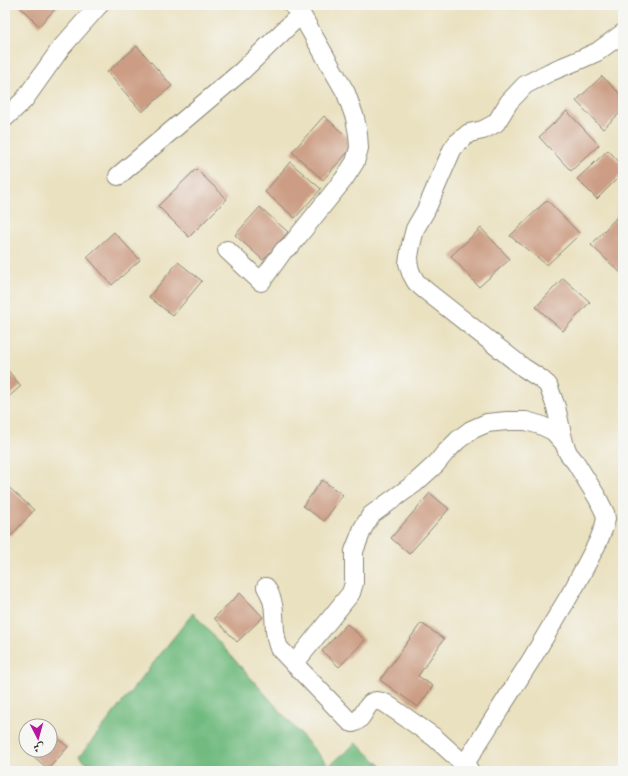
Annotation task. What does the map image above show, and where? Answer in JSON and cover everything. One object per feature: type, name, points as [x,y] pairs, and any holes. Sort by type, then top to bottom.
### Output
[{"type":"street","points":[[5,118],[24,100],[61,48],[99,5]]},
{"type":"street","points":[[118,176],[242,71],[297,9],[346,93],[355,118],[358,134],[359,148],[355,162],[344,179],[291,245],[284,250],[261,282],[227,250]]},
{"type":"street","points":[[266,587],[273,604],[275,632],[277,643],[280,648],[350,722],[354,724],[358,721],[371,702],[376,700],[380,701],[417,724],[434,737],[467,768],[575,586],[598,542],[604,527],[606,513],[568,453],[564,443],[556,407],[548,385],[524,368],[416,282],[408,263],[409,257],[415,229],[426,210],[452,150],[457,144],[469,134],[482,130],[496,123],[509,102],[525,85],[550,72],[598,52],[623,33]]},
{"type":"street","points":[[294,664],[351,593],[354,583],[354,551],[362,528],[371,515],[414,484],[436,464],[458,440],[471,430],[487,423],[526,420],[553,431],[564,443]]},
{"type":"green space","points":[[193,613],[329,766],[356,743],[387,771],[96,771],[79,757]]},
{"type":"building","points":[[18,5],[59,5],[39,26]]},
{"type":"building","points":[[137,46],[172,86],[142,112],[107,72]]},
{"type":"building","points":[[602,76],[623,97],[623,110],[603,129],[576,101]]},
{"type":"building","points":[[567,111],[599,145],[571,171],[539,137]]},
{"type":"building","points":[[324,116],[355,144],[323,180],[292,152]]},
{"type":"building","points":[[608,150],[623,166],[623,173],[597,199],[577,179]]},
{"type":"building","points":[[290,162],[321,189],[295,218],[265,192]]},
{"type":"building","points":[[196,169],[227,199],[189,237],[158,206]]},
{"type":"building","points":[[547,200],[580,234],[547,265],[510,236]]},
{"type":"building","points":[[260,207],[288,232],[263,260],[235,235]]},
{"type":"building","points":[[618,216],[623,221],[623,275],[591,245]]},
{"type":"building","points":[[481,228],[510,259],[479,287],[451,256]]},
{"type":"building","points":[[114,232],[140,260],[112,285],[87,257]]},
{"type":"building","points":[[178,262],[202,281],[173,316],[149,297]]},
{"type":"building","points":[[563,278],[590,302],[563,331],[536,307]]},
{"type":"building","points":[[5,367],[21,386],[5,400]]},
{"type":"building","points":[[322,480],[343,495],[324,521],[303,506]]},
{"type":"building","points":[[5,484],[34,510],[11,536],[5,531]]},
{"type":"building","points":[[430,493],[449,509],[409,554],[391,538]]},
{"type":"building","points":[[240,593],[263,617],[237,642],[214,618]]},
{"type":"building","points":[[421,623],[444,639],[418,676],[433,686],[418,707],[380,680]]},
{"type":"building","points":[[347,624],[365,640],[339,667],[322,651]]},
{"type":"building","points":[[58,739],[68,747],[58,758]]},
{"type":"building","points":[[36,758],[58,758],[48,769]]}]
